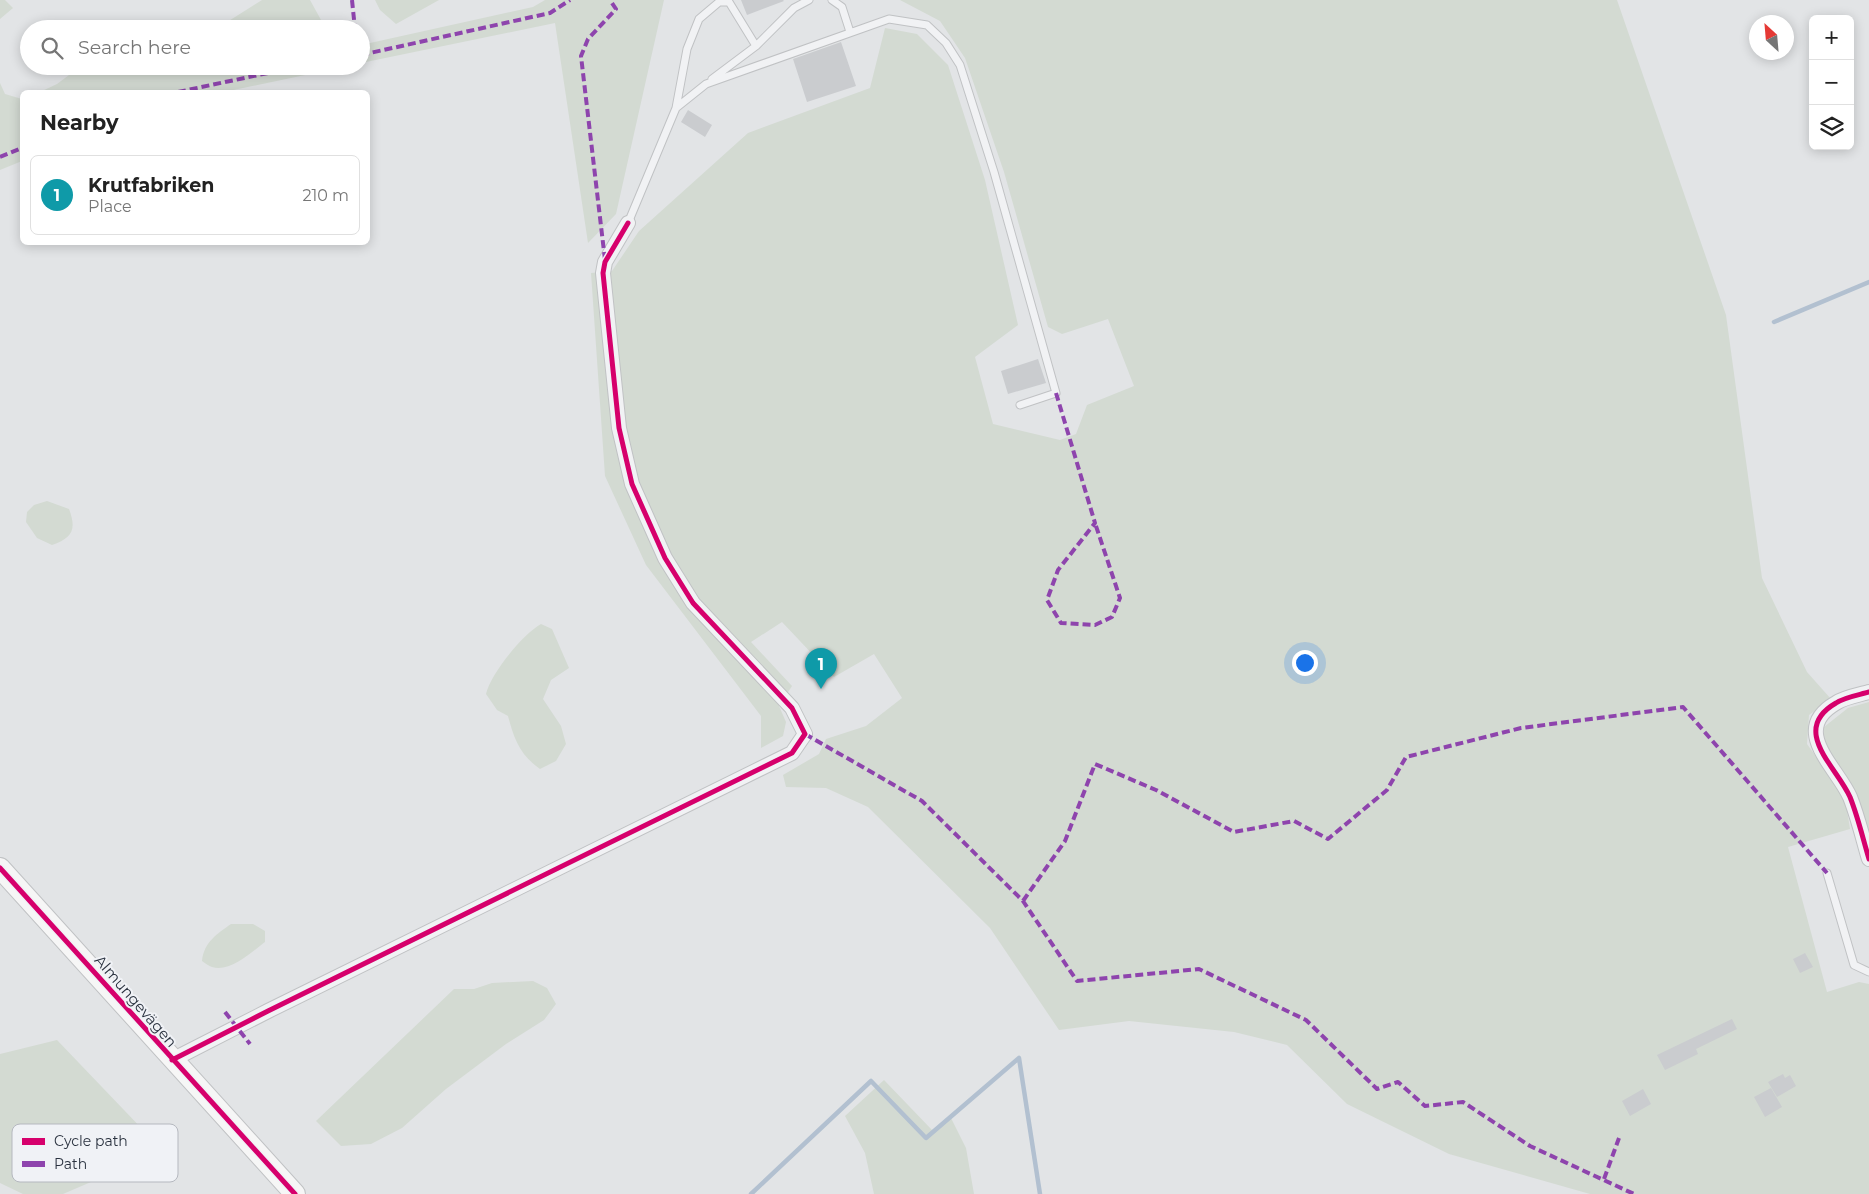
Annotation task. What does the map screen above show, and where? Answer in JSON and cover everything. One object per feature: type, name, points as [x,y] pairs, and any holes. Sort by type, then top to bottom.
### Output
[{"type":"street","points":[[172,1060],[268,1010],[792,753],[805,734],[792,708],[693,603],[665,558],[632,484],[619,428],[604,273],[605,262],[628,223]]},
{"type":"street","points":[[1869,692],[1836,703],[1819,717],[1815,734],[1820,749],[1849,796],[1869,859]]},
{"type":"street","name":"Almungevägen","points":[[0,868],[295,1194]]},
{"type":"lane","points":[[676,108],[756,46],[794,8],[809,0]]},
{"type":"lane","points":[[832,0],[842,7],[850,32]]},
{"type":"lane","points":[[628,223],[676,108],[686,49],[699,19],[719,2],[729,2],[756,46]]},
{"type":"lane","points":[[706,84],[889,19],[927,25],[946,43],[960,65],[994,172],[1056,393],[1020,404]]},
{"type":"lane","points":[[1827,873],[1854,965],[1869,972]]},
{"type":"shaded area","points":[[0,0],[5,0],[13,8],[0,19]]},
{"type":"shaded area","points":[[262,0],[310,0],[321,20],[230,20]]},
{"type":"shaded area","points":[[375,0],[439,0],[396,24],[380,10]]},
{"type":"shaded area","points":[[545,0],[664,0],[616,214],[588,243],[555,23],[370,61],[370,43],[533,7]]},
{"type":"shaded area","points":[[900,0],[1617,0],[1726,315],[1762,578],[1807,672],[1831,699],[1809,715],[1807,744],[1845,797],[1850,829],[1788,847],[1827,992],[1859,982],[1869,984],[1869,1194],[1590,1194],[1449,1154],[1347,1104],[1287,1045],[1234,1032],[1129,1021],[1059,1030],[990,928],[868,807],[826,788],[786,787],[783,775],[819,754],[826,739],[866,726],[902,698],[874,654],[834,677],[782,622],[751,642],[792,686],[779,706],[786,722],[783,736],[761,748],[761,716],[646,565],[605,476],[591,273],[612,271],[639,231],[748,133],[870,88],[885,28],[917,34],[948,65],[985,180],[1018,325],[975,357],[993,424],[1060,440],[1076,434],[1087,405],[1134,386],[1108,319],[1062,334],[1048,327],[1004,172],[965,58],[940,21]]},
{"type":"shaded area","points":[[69,75],[305,75],[234,90],[44,90]]},
{"type":"shaded area","points":[[0,83],[5,94],[20,98],[20,162],[0,170]]},
{"type":"shaded area","points":[[47,501],[69,509],[73,522],[68,536],[52,545],[37,538],[26,522],[27,512],[34,505]]},
{"type":"shaded area","points":[[541,624],[552,629],[569,668],[551,680],[543,699],[561,726],[566,744],[556,761],[540,769],[527,758],[519,746],[508,716],[497,710],[486,694],[501,665],[517,645]]},
{"type":"shaded area","points":[[1869,702],[1869,846],[1824,746],[1824,727],[1848,708]]},
{"type":"shaded area","points":[[231,924],[253,924],[265,931],[265,942],[234,964],[219,968],[211,967],[202,961],[205,949],[212,939]]},
{"type":"shaded area","points":[[533,981],[547,988],[556,1004],[544,1020],[506,1044],[446,1089],[402,1128],[371,1144],[341,1146],[316,1121],[454,989],[474,989],[492,983]]},
{"type":"shaded area","points":[[57,1040],[137,1124],[12,1124],[12,1182],[91,1182],[63,1194],[23,1194],[0,1183],[0,1054]]},
{"type":"shaded area","points":[[884,1080],[932,1130],[951,1118],[966,1148],[974,1194],[874,1194],[865,1153],[845,1116]]},
{"type":"building","points":[[741,0],[783,0],[784,1],[747,15]]},
{"type":"building","points":[[841,42],[856,86],[807,102],[793,59]]},
{"type":"building","points":[[688,110],[712,125],[705,137],[681,122]]},
{"type":"building","points":[[1038,359],[1046,383],[1008,394],[1001,371]]},
{"type":"building","points":[[1805,953],[1813,967],[1800,973],[1793,959]]},
{"type":"building","points":[[1732,1019],[1737,1029],[1696,1049],[1698,1054],[1665,1070],[1657,1055]]},
{"type":"building","points":[[1783,1074],[1785,1078],[1790,1075],[1796,1086],[1777,1097],[1768,1082]]},
{"type":"building","points":[[1771,1088],[1782,1107],[1765,1117],[1754,1097]]},
{"type":"building","points":[[1643,1089],[1651,1104],[1630,1116],[1622,1101]]},
{"type":"waterway","points":[[1774,322],[1869,282]]},
{"type":"waterway","points":[[751,1194],[871,1081],[926,1138],[1019,1058],[1040,1194]]},
{"type":"marked path","points":[[352,0],[354,20]]},
{"type":"marked path","points":[[370,53],[550,13],[570,0]]},
{"type":"marked path","points":[[605,260],[581,56],[588,39],[616,9],[610,0]]},
{"type":"marked path","points":[[187,90],[258,75]]},
{"type":"marked path","points":[[0,157],[20,149]]},
{"type":"marked path","points":[[1056,393],[1095,523],[1058,570],[1047,600],[1061,623],[1095,625],[1112,617],[1120,598],[1095,523]]},
{"type":"marked path","points":[[1023,901],[1065,841],[1095,764],[1156,790],[1234,832],[1294,821],[1328,839],[1387,790],[1406,757],[1521,728],[1683,707],[1827,873]]},
{"type":"marked path","points":[[805,734],[922,801],[1023,901],[1077,981],[1199,969],[1306,1020],[1377,1089],[1398,1082],[1425,1106],[1463,1102],[1530,1146],[1634,1194]]},
{"type":"marked path","points":[[225,1012],[250,1044]]},
{"type":"marked path","points":[[1604,1179],[1619,1138]]},
{"type":"cycle path","points":[[172,1060],[792,753],[805,734],[792,708],[693,603],[665,558],[632,484],[619,428],[603,273],[605,262],[628,223]]},
{"type":"cycle path","points":[[1869,692],[1840,701],[1823,714],[1817,725],[1816,737],[1820,749],[1850,797],[1869,859]]},
{"type":"cycle path","points":[[0,868],[295,1194]]},
{"type":"place","name":"Krutfabriken","points":[[821,689]]}]
